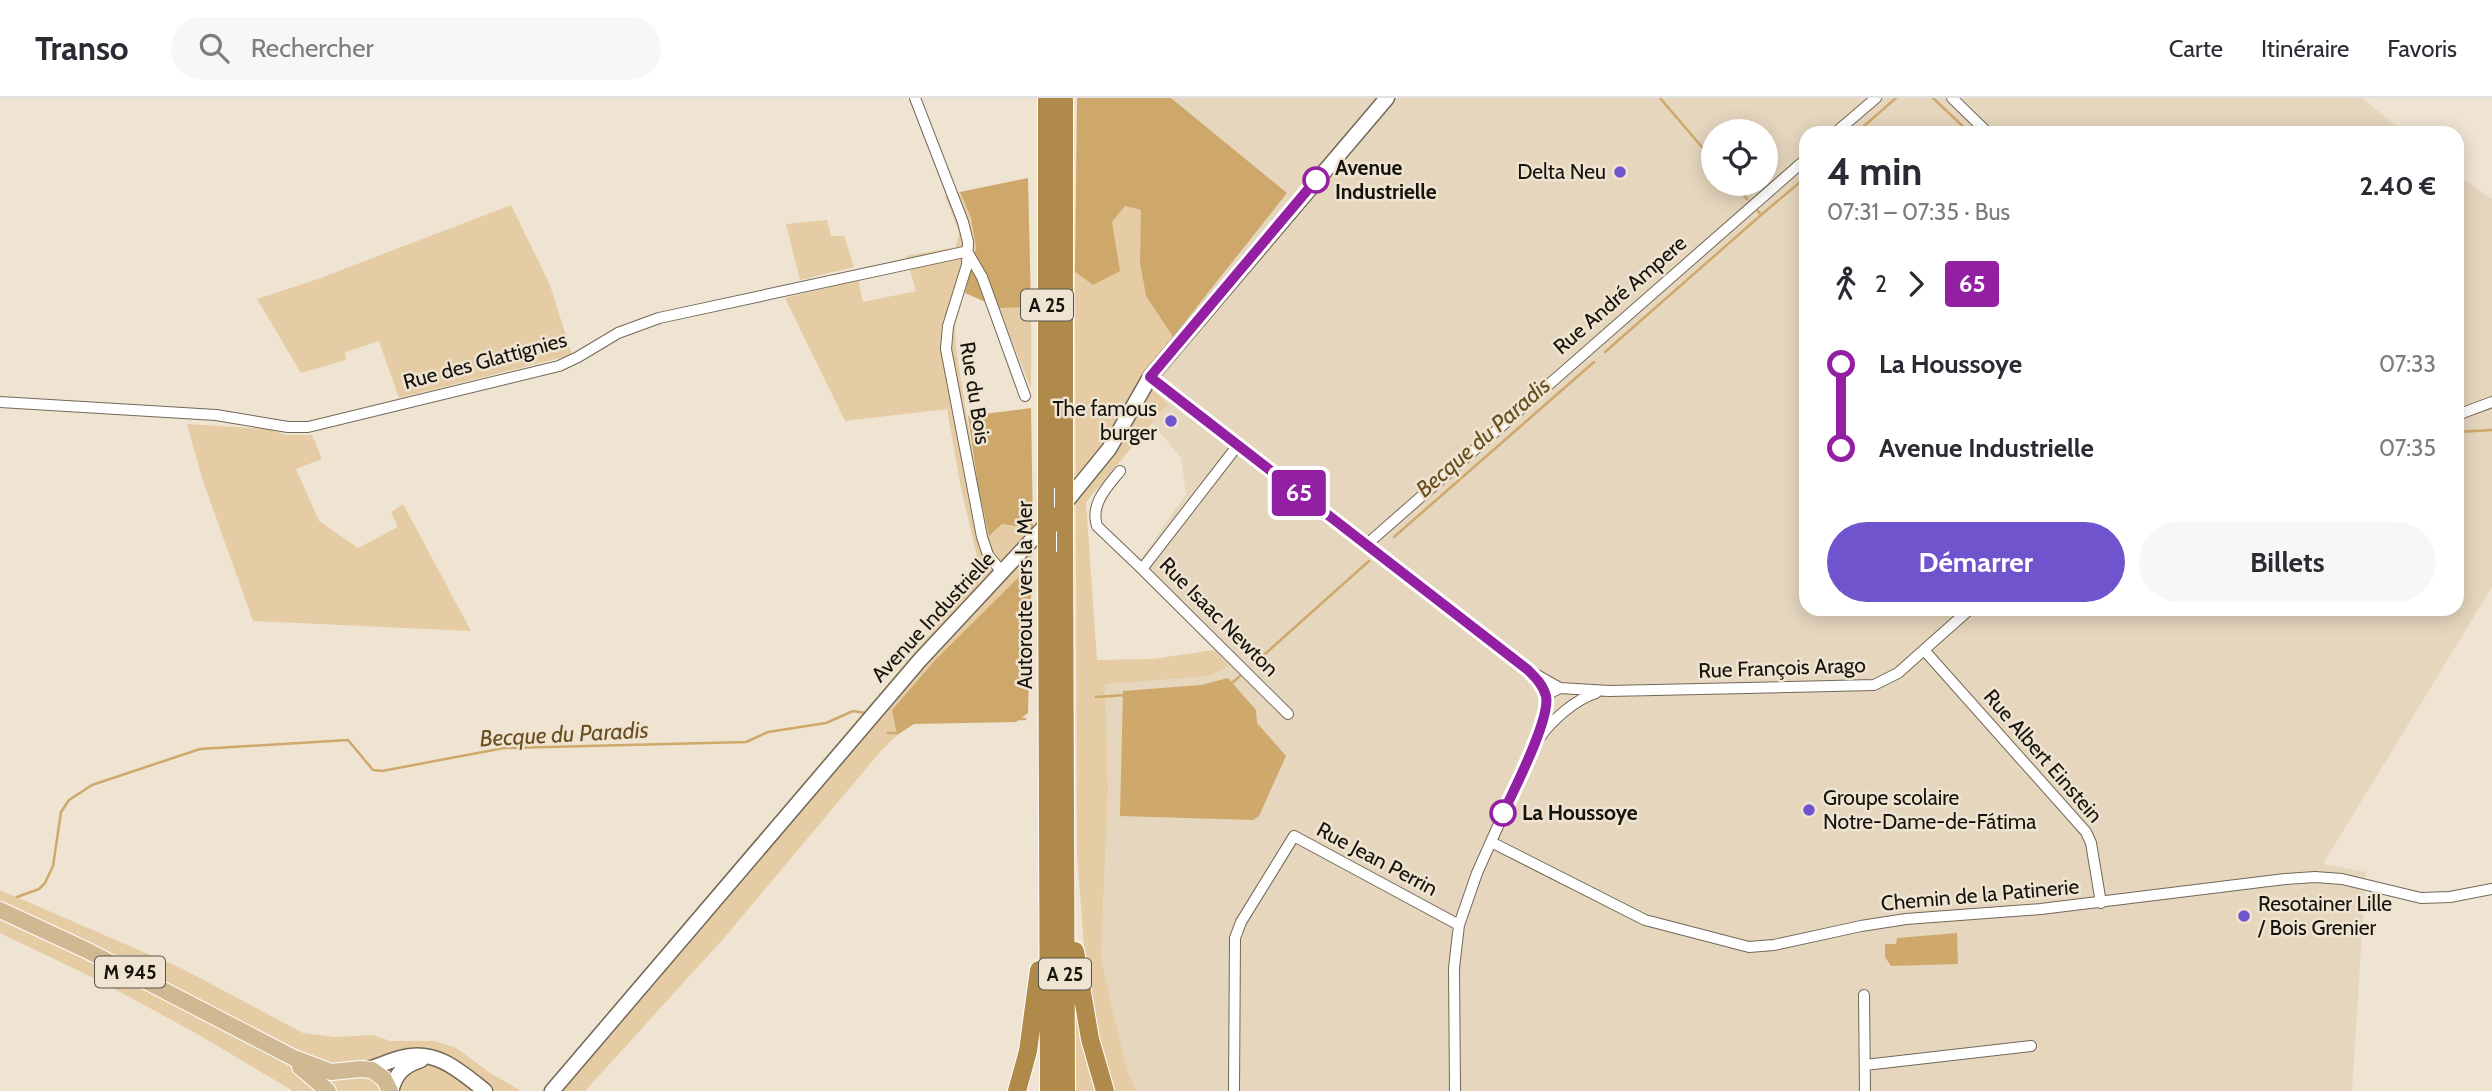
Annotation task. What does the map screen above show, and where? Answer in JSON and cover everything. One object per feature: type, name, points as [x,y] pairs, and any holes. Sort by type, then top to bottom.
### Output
[{"type":"highway","name":"Autoroute vers la Mer","points":[[1047,98],[1049,1091]]},
{"type":"highway","name":"A 25","points":[[1063,98],[1066,1091]]},
{"type":"highway","points":[[1065,857],[1078,982],[1105,1091]]},
{"type":"highway","points":[[1017,1091],[1032,1024],[1041,934],[1048,919]]},
{"type":"main road","name":"M 945","points":[[0,910],[86,950],[257,1040],[323,1069],[337,1072],[361,1070]]},
{"type":"main road","name":"M 945","points":[[257,1040],[309,1074],[328,1091]]},
{"type":"main road","points":[[334,1091],[340,1078],[361,1070],[382,1076],[391,1091]]},
{"type":"street","name":"Rue du Bois","points":[[915,98],[963,222],[968,253],[967,265],[948,326],[946,349],[982,537],[988,555],[1002,572]]},
{"type":"street","name":"Avenue Industrielle","points":[[552,1091],[919,660],[1096,466],[1114,441],[1150,377],[1387,98]]},
{"type":"street","points":[[1843,126],[1876,98]]},
{"type":"street","points":[[1952,98],[1982,126]]},
{"type":"street","name":"Rue André Ampere","points":[[1366,545],[1799,165]]},
{"type":"street","name":"Rue des Glattignies","points":[[0,402],[216,415],[288,427],[308,427],[559,366],[625,329],[659,318],[953,253],[968,253]]},
{"type":"street","points":[[968,253],[982,277],[1026,396]]},
{"type":"street","name":"Rue François Arago","points":[[1150,377],[1528,670],[1562,689],[1609,691],[1874,685],[1892,677],[1962,616]]},
{"type":"street","points":[[2464,412],[2492,402]]},
{"type":"street","name":"Rue Isaac Newton","points":[[1238,445],[1142,569],[1288,714]]},
{"type":"street","points":[[1120,471],[1096,504],[1094,517],[1097,526],[1142,569]]},
{"type":"street","name":"Rue Albert Einstein","points":[[1924,650],[2086,832],[2091,843],[2101,903]]},
{"type":"street","name":"Rue François Arago","points":[[1528,670],[1541,684],[1547,701]]},
{"type":"street","points":[[1455,1091],[1454,968],[1459,925],[1468,893],[1535,743],[1547,701],[1551,691],[1562,689],[1572,699],[1567,711],[1554,713],[1547,701]]},
{"type":"street","name":"Rue François Arago","points":[[1535,743],[1554,721],[1586,697],[1609,691]]},
{"type":"street","name":"Rue Jean Perrin","points":[[1234,1091],[1235,938],[1241,922],[1294,836],[1459,925]]},
{"type":"street","name":"Chemin de la Patinerie","points":[[1490,842],[1645,920],[1745,947],[1774,945],[1906,919],[2101,903],[2315,877],[2353,881],[2421,898],[2450,897],[2492,889]]},
{"type":"street","points":[[1864,995],[1865,1091]]},
{"type":"street","points":[[1865,1065],[2031,1046]]},
{"type":"street","points":[[361,1070],[406,1056],[436,1058],[451,1065],[485,1091]]},
{"type":"street","points":[[391,1091],[395,1078],[404,1068],[436,1058]]},
{"type":"shaded area","points":[[1077,98],[1171,98],[1287,193],[1173,337],[1146,296],[1140,263],[1141,210],[1125,206],[1112,222],[1120,271],[1093,285],[1075,272]]},
{"type":"shaded area","points":[[1171,98],[2362,98],[2396,126],[1799,126],[1799,616],[2464,616],[2464,180],[2492,199],[2492,587],[2323,864],[2366,872],[2352,1091],[1137,1091],[1127,1070],[1101,959],[1108,789],[1105,683],[1209,676],[1229,666],[1135,568],[1186,494],[1181,458],[1152,423],[1167,404],[1140,379],[1287,193]]},
{"type":"shaded area","points":[[1028,178],[1031,307],[999,308],[965,293],[976,248],[971,218],[960,192]]},
{"type":"shaded area","points":[[960,192],[971,218],[976,248],[955,325],[956,349],[978,486],[989,536],[1002,524],[1033,529],[1032,564],[936,659],[892,710],[897,735],[724,938],[585,1091],[541,1091],[981,574],[961,488],[947,409],[845,421],[785,298],[858,280],[863,302],[916,291],[906,256],[956,247],[959,232],[945,196]]},
{"type":"shaded area","points":[[511,205],[550,285],[572,355],[399,398],[379,341],[345,352],[346,360],[301,373],[257,299],[318,279]]},
{"type":"shaded area","points":[[1125,206],[1142,210],[1140,263],[1146,296],[1173,337],[1140,379],[1168,404],[1086,502],[1097,660],[1152,659],[1214,650],[1229,666],[1209,676],[1105,684],[1108,789],[1101,959],[1127,1070],[1137,1091],[1074,1091],[1073,1005],[1088,999],[1077,854],[1075,272],[1093,285],[1112,222]]},
{"type":"shaded area","points":[[827,220],[831,236],[844,236],[854,267],[800,280],[786,224]]},
{"type":"shaded area","points":[[1031,307],[1031,389],[999,308]]},
{"type":"shaded area","points":[[1031,408],[1033,529],[1002,524],[989,536],[978,486],[968,416]]},
{"type":"shaded area","points":[[187,424],[270,429],[285,435],[312,435],[322,459],[296,469],[319,521],[358,548],[398,527],[391,512],[403,504],[471,631],[253,621],[202,478]]},
{"type":"shaded area","points":[[1032,564],[1028,713],[1016,722],[914,724],[897,735],[892,710],[936,659]]},
{"type":"shaded area","points":[[1228,678],[1256,710],[1257,723],[1286,756],[1259,816],[1253,820],[1120,816],[1123,691],[1201,685]]},
{"type":"shaded area","points":[[0,890],[183,969],[303,1033],[335,1037],[373,1035],[390,1041],[434,1041],[456,1048],[521,1091],[293,1091],[102,982],[0,933]]},
{"type":"shaded area","points":[[1957,933],[1958,964],[1891,966],[1885,957],[1885,944],[1896,944],[1897,938]]},
{"type":"waterway","name":"Becque du Paradis","points":[[1660,98],[1701,146]]},
{"type":"waterway","points":[[1864,126],[1896,98]]},
{"type":"waterway","points":[[1933,98],[1963,126]]},
{"type":"waterway","points":[[1761,215],[1799,183]]},
{"type":"waterway","name":"Becque du Paradis","points":[[1605,352],[1761,215],[1758,211]]},
{"type":"waterway","name":"Becque du Paradis","points":[[1394,537],[1594,362]]},
{"type":"waterway","points":[[2464,432],[2492,430]]},
{"type":"waterway","name":"Becque du Paradis","points":[[1256,662],[1369,561]]},
{"type":"waterway","name":"Becque du Paradis","points":[[1232,683],[1240,676]]},
{"type":"waterway","name":"Becque du Paradis","points":[[1096,697],[1125,695]]},
{"type":"waterway","name":"Becque du Paradis","points":[[17,897],[39,889],[45,883],[53,866],[61,812],[69,800],[92,785],[200,749],[348,740],[373,770],[382,771],[504,748],[746,742],[768,732],[826,723],[853,711],[865,713]]},
{"type":"waterway","name":"Becque du Paradis","points":[[888,733],[897,733],[907,722],[915,720],[1025,719]]},
{"type":"bus line","name":"65","points":[[1316,180],[1150,377],[1537,679],[1547,699],[1546,708],[1535,743],[1503,813]]},
{"type":"place","name":"Delta Neu","points":[[1620,172]]},
{"type":"place","name":"Avenue Industrielle","points":[[1316,180]]},
{"type":"place","name":"The famous burger","points":[[1171,421]]},
{"type":"place","name":"Groupe scolaire Notre-Dame-de-Fátima","points":[[1809,810]]},
{"type":"place","name":"La Houssoye","points":[[1503,813]]},
{"type":"place","name":"Resotainer Lille / Bois Grenier","points":[[2244,916]]}]
